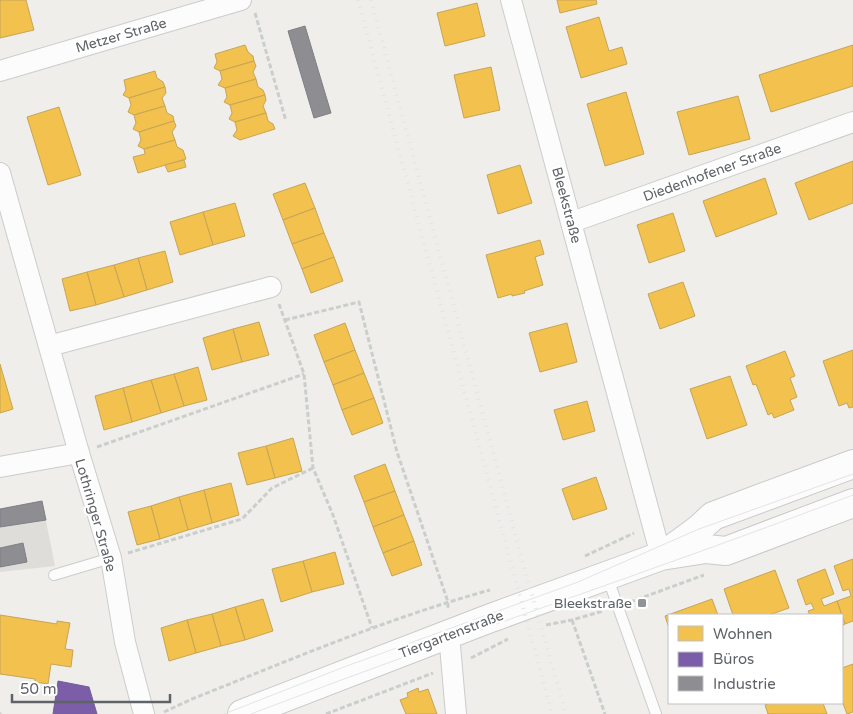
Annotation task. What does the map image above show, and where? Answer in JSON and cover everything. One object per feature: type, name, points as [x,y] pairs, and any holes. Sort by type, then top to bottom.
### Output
[{"type":"main road","name":"Tiergartenstraße","points":[[661,556],[699,529],[713,516],[853,464]]},
{"type":"main road","name":"Tiergartenstraße","points":[[242,714],[449,634],[661,556],[706,550],[726,551],[853,503]]},
{"type":"street","name":"Bleekstraße","points":[[511,0],[661,556]]},
{"type":"street","name":"Metzer Straße","points":[[0,70],[248,5]]},
{"type":"street","name":"Diedenhofener Straße","points":[[572,222],[853,122]]},
{"type":"street","name":"Lothringer Straße","points":[[0,173],[79,453],[111,558],[125,642],[144,714]]},
{"type":"street","points":[[49,346],[271,287]]},
{"type":"street","points":[[0,467],[79,453]]},
{"type":"street","points":[[449,634],[456,714]]},
{"type":"lane","points":[[54,575],[111,558]]},
{"type":"lane","points":[[607,575],[656,714]]},
{"type":"path","points":[[248,5],[286,121]]},
{"type":"path","points":[[271,287],[276,295],[304,374],[313,468],[333,514],[372,628]]},
{"type":"path","points":[[285,320],[359,302],[397,452],[448,602]]},
{"type":"path","points":[[79,453],[304,374]]},
{"type":"path","points":[[111,558],[242,519],[272,488],[313,468]]},
{"type":"path","points":[[584,556],[653,524]]},
{"type":"path","points":[[544,626],[619,606],[706,575]]},
{"type":"path","points":[[159,714],[192,699],[372,628],[448,602],[494,590]]},
{"type":"path","points":[[572,620],[605,714]]},
{"type":"path","points":[[326,714],[482,654],[511,638]]},
{"type":"shaded area","points":[[42,501],[55,566],[0,572],[0,509]]},
{"type":"building: Wohnen","points":[[0,0],[26,0],[34,30],[0,38]]},
{"type":"building: Wohnen","points":[[557,0],[596,0],[597,4],[560,13]]},
{"type":"building: Wohnen","points":[[477,3],[485,36],[445,46],[437,13]]},
{"type":"building: Wohnen","points":[[599,17],[609,51],[622,47],[627,64],[581,78],[566,27]]},
{"type":"building: Wohnen","points":[[245,45],[248,52],[253,56],[254,61],[220,71],[214,68],[217,62],[215,54]]},
{"type":"building: Wohnen","points":[[853,45],[853,86],[771,112],[759,75]]},
{"type":"building: Wohnen","points":[[254,61],[256,66],[253,72],[256,79],[225,88],[218,85],[222,79],[220,71]]},
{"type":"building: Wohnen","points":[[491,67],[500,110],[464,118],[454,75]]},
{"type":"building: Wohnen","points":[[155,71],[157,78],[163,82],[165,87],[129,98],[123,95],[126,90],[124,80]]},
{"type":"building: Wohnen","points":[[256,79],[258,87],[263,90],[265,95],[230,105],[224,102],[227,97],[225,88]]},
{"type":"building: Wohnen","points":[[165,87],[166,93],[162,98],[165,106],[134,115],[128,112],[131,105],[129,98]]},
{"type":"building: Wohnen","points":[[626,92],[644,154],[605,166],[587,104]]},
{"type":"building: Wohnen","points":[[265,95],[266,100],[263,106],[266,113],[235,122],[229,119],[232,113],[230,105]]},
{"type":"building: Wohnen","points":[[738,96],[750,139],[689,155],[677,112]]},
{"type":"building: Wohnen","points":[[165,106],[167,113],[173,116],[174,121],[139,132],[133,129],[136,123],[134,115]]},
{"type":"building: Wohnen","points":[[59,107],[81,175],[48,185],[27,117]]},
{"type":"building: Wohnen","points":[[266,113],[268,121],[273,124],[275,129],[240,140],[233,136],[237,130],[235,122]]},
{"type":"building: Wohnen","points":[[174,121],[176,126],[172,132],[175,140],[144,149],[138,146],[141,140],[139,132]]},
{"type":"building: Wohnen","points":[[175,140],[177,147],[183,150],[186,159],[138,173],[133,157],[145,154],[144,149]]},
{"type":"building: Wohnen","points":[[184,160],[186,167],[168,172],[165,165]]},
{"type":"building: Wohnen","points":[[853,161],[853,203],[809,220],[795,183]]},
{"type":"building: Wohnen","points":[[520,165],[532,203],[498,214],[487,175]]},
{"type":"building: Wohnen","points":[[765,178],[777,214],[716,237],[703,201]]},
{"type":"building: Wohnen","points":[[305,183],[315,208],[283,220],[273,194]]},
{"type":"building: Wohnen","points":[[235,203],[245,236],[213,245],[203,212]]},
{"type":"building: Wohnen","points":[[315,208],[324,233],[292,244],[283,220]]},
{"type":"building: Wohnen","points":[[203,212],[213,245],[180,255],[170,222]]},
{"type":"building: Wohnen","points":[[673,213],[685,251],[649,263],[637,225]]},
{"type":"building: Wohnen","points":[[324,233],[334,257],[302,269],[292,244]]},
{"type":"building: Wohnen","points":[[540,240],[544,254],[535,257],[543,285],[524,291],[525,293],[498,298],[486,255]]},
{"type":"building: Wohnen","points":[[165,251],[173,282],[147,290],[138,258]]},
{"type":"building: Wohnen","points":[[334,257],[343,281],[311,293],[302,269]]},
{"type":"building: Wohnen","points":[[138,258],[147,290],[124,297],[114,265]]},
{"type":"building: Wohnen","points":[[114,265],[124,297],[96,305],[87,272]]},
{"type":"building: Wohnen","points":[[87,272],[96,305],[70,311],[62,279]]},
{"type":"building: Wohnen","points":[[683,282],[695,316],[660,329],[648,294]]},
{"type":"building: Wohnen","points":[[259,322],[269,355],[242,362],[233,329]]},
{"type":"building: Wohnen","points":[[345,323],[355,350],[324,362],[314,335]]},
{"type":"building: Wohnen","points":[[567,323],[577,362],[540,372],[529,333]]},
{"type":"building: Wohnen","points":[[233,329],[242,362],[212,370],[203,338]]},
{"type":"building: Wohnen","points":[[355,350],[364,373],[333,385],[324,362]]},
{"type":"building: Wohnen","points":[[853,350],[853,407],[849,408],[847,403],[839,406],[823,361]]},
{"type":"building: Wohnen","points":[[785,351],[795,376],[790,378],[797,397],[790,400],[794,410],[774,418],[772,413],[768,415],[756,384],[753,385],[746,366]]},
{"type":"building: Wohnen","points":[[0,364],[13,409],[0,413]]},
{"type":"building: Wohnen","points":[[198,367],[207,400],[184,406],[174,374]]},
{"type":"building: Wohnen","points":[[364,373],[374,398],[342,410],[333,385]]},
{"type":"building: Wohnen","points":[[174,374],[184,406],[161,413],[151,380]]},
{"type":"building: Wohnen","points":[[730,376],[747,425],[707,439],[690,389]]},
{"type":"building: Wohnen","points":[[151,380],[161,413],[132,422],[123,388]]},
{"type":"building: Wohnen","points":[[123,388],[132,422],[104,430],[95,396]]},
{"type":"building: Wohnen","points":[[374,398],[383,423],[352,435],[342,410]]},
{"type":"building: Wohnen","points":[[587,401],[595,431],[563,440],[554,410]]},
{"type":"building: Wohnen","points":[[293,438],[302,471],[275,478],[266,446]]},
{"type":"building: Wohnen","points":[[266,446],[275,478],[247,485],[238,453]]},
{"type":"building: Wohnen","points":[[385,464],[395,491],[364,502],[354,476]]},
{"type":"building: Wohnen","points":[[596,477],[607,509],[573,520],[562,489]]},
{"type":"building: Wohnen","points":[[231,483],[239,515],[212,523],[204,490]]},
{"type":"building: Wohnen","points":[[204,490],[212,523],[188,530],[179,497]]},
{"type":"building: Wohnen","points":[[395,491],[404,515],[373,527],[364,502]]},
{"type":"building: Wohnen","points":[[179,497],[188,530],[160,539],[151,506]]},
{"type":"building: Wohnen","points":[[151,506],[160,539],[137,545],[128,512]]},
{"type":"building: Wohnen","points":[[404,515],[414,541],[383,553],[373,527]]},
{"type":"building: Wohnen","points":[[414,541],[422,565],[392,576],[383,553]]},
{"type":"building: Wohnen","points":[[335,552],[344,584],[312,592],[303,561]]},
{"type":"building: Wohnen","points":[[853,559],[853,621],[845,624],[837,601],[851,596],[849,589],[843,591],[834,566]]},
{"type":"building: Wohnen","points":[[303,561],[312,592],[281,602],[272,569]]},
{"type":"building: Wohnen","points":[[825,569],[834,594],[821,599],[824,606],[837,601],[842,614],[810,614],[808,611],[814,609],[811,603],[806,605],[797,580]]},
{"type":"building: Wohnen","points":[[775,570],[789,608],[772,614],[733,614],[724,589]]},
{"type":"building: Wohnen","points":[[263,599],[273,631],[245,640],[235,607]]},
{"type":"building: Wohnen","points":[[712,599],[718,614],[671,614]]},
{"type":"building: Wohnen","points":[[235,607],[245,640],[221,646],[212,614]]},
{"type":"building: Wohnen","points":[[212,614],[221,646],[196,653],[187,620]]},
{"type":"building: Wohnen","points":[[0,615],[57,624],[57,621],[70,623],[65,649],[73,650],[71,667],[51,664],[48,684],[35,682],[35,679],[0,674]]},
{"type":"building: Wohnen","points":[[187,620],[196,653],[169,661],[161,628]]},
{"type":"building: Wohnen","points":[[853,664],[853,712],[847,714],[843,704],[843,668]]},
{"type":"building: Wohnen","points":[[418,688],[419,692],[428,689],[437,714],[406,714],[400,700],[408,697],[407,693]]},
{"type":"building: Wohnen","points":[[823,704],[827,714],[768,714],[765,705]]},
{"type":"building: Büros","points":[[58,681],[89,687],[97,714],[53,714]]},
{"type":"building: Industrie","points":[[305,26],[331,113],[314,118],[288,31]]},
{"type":"building: Industrie","points":[[42,501],[46,520],[0,527],[0,509]]},
{"type":"building: Industrie","points":[[23,543],[27,562],[0,567],[0,548]]},
{"type":"tram line","points":[[224,714],[344,667],[578,582],[699,529],[853,474]]},
{"type":"tram line","points":[[251,714],[853,495]]},
{"type":"railway","points":[[358,0],[552,714]]},
{"type":"railway","points":[[371,0],[527,578],[566,714]]},
{"type":"place","name":"Bleekstraße","points":[[642,603]]}]
